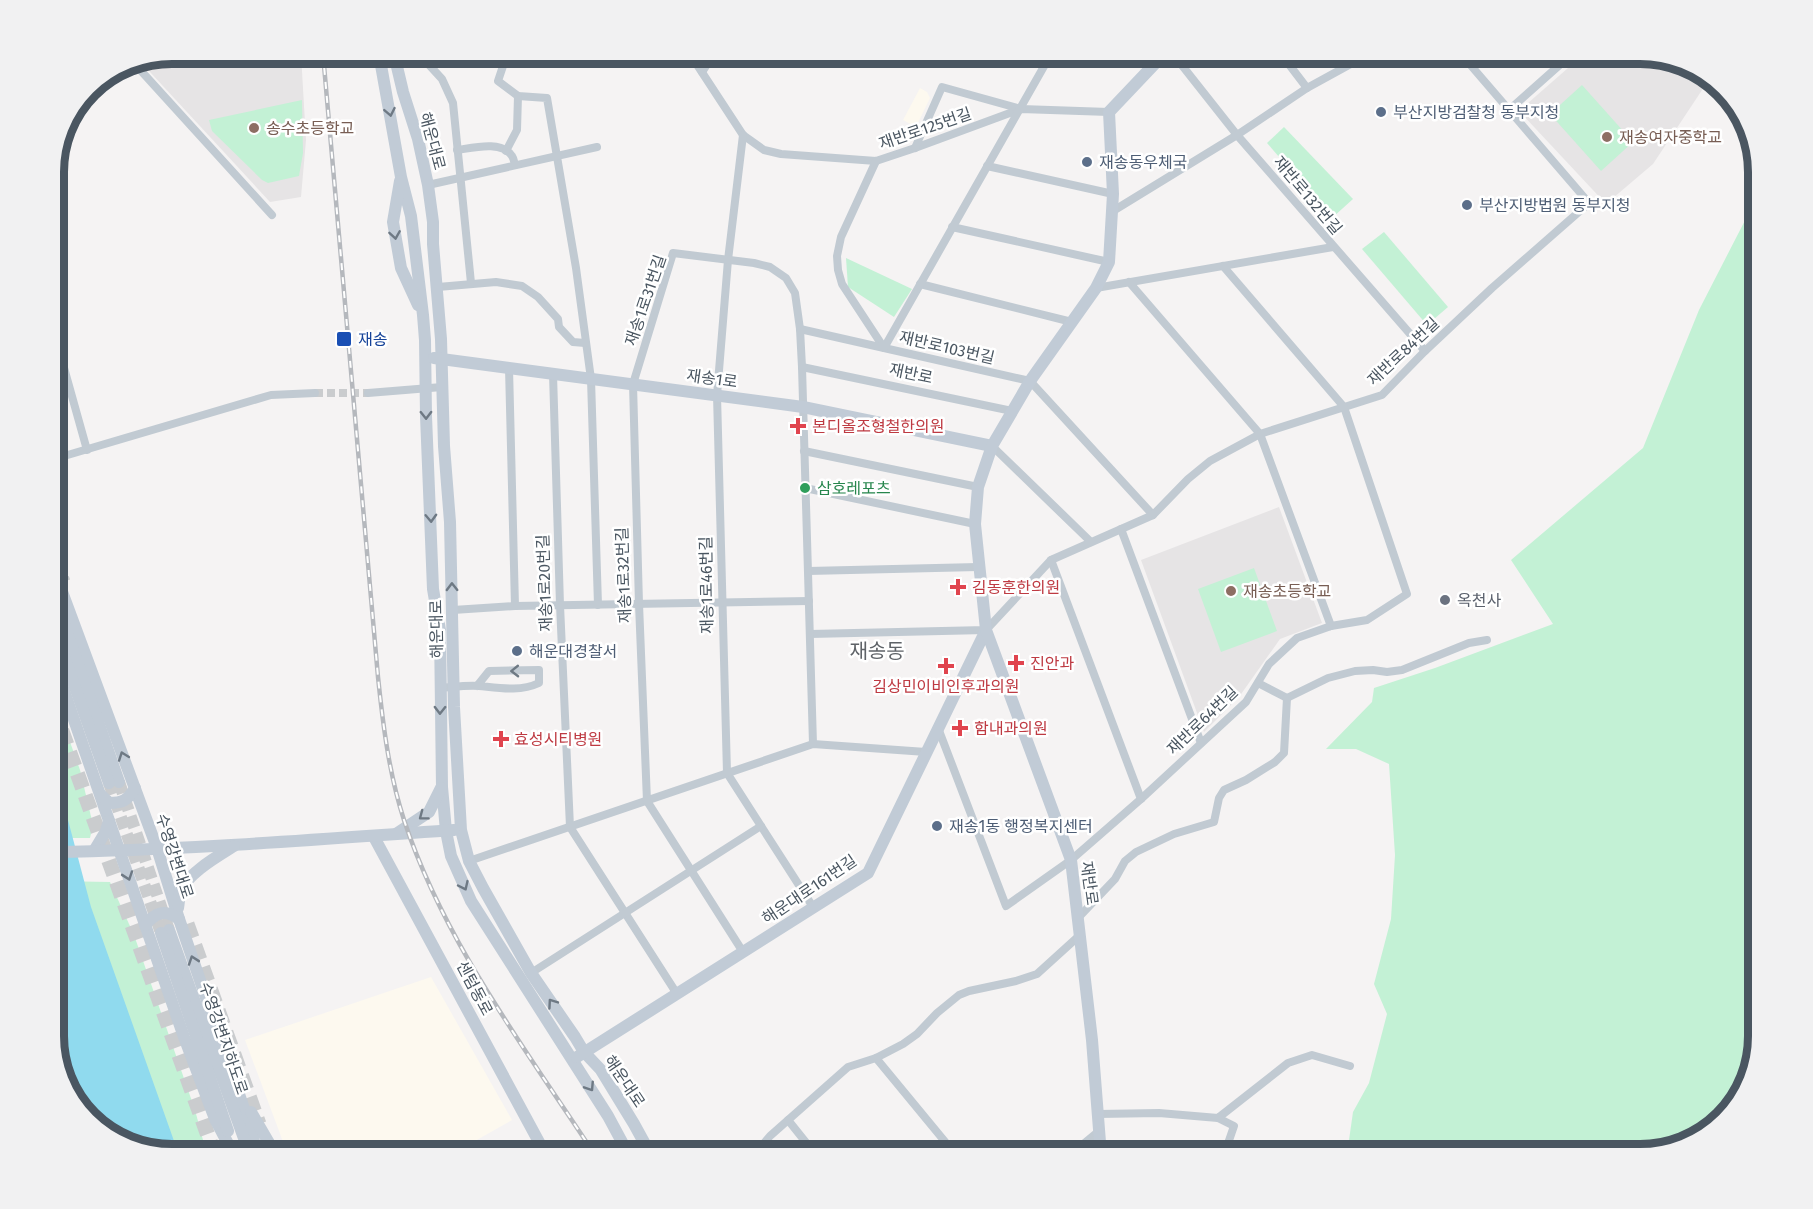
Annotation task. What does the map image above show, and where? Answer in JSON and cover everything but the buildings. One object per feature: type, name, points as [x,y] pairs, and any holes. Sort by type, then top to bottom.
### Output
[{"type":"main road","name":"해운대로","points":[[381,64],[401,177],[411,216],[423,315],[434,589],[448,688],[461,830],[469,861],[531,973],[584,1052],[600,1070],[645,1144]]},
{"type":"main road","name":"해운대로","points":[[396,64],[402,92],[418,139],[428,185],[438,287],[453,610],[448,688],[440,708],[441,787],[451,856],[471,901],[608,1116],[623,1144]]},
{"type":"main road","points":[[1109,112],[1155,64]]},
{"type":"main road","name":"재반로","points":[[1100,1144],[1092,1040],[1071,860],[986,630],[975,524],[978,487],[992,446],[1030,381],[1096,288],[1109,262],[1113,194],[1109,112]]},
{"type":"main road","points":[[401,177],[393,222],[400,268],[423,315]]},
{"type":"main road","name":"재송1로","points":[[425,358],[803,407],[992,446]]},
{"type":"main road","name":"수영강변대로","points":[[65,600],[157,848],[254,1144]]},
{"type":"main road","points":[[65,629],[114,782],[65,656]]},
{"type":"main road","name":"해운대로161번길","points":[[572,1060],[868,873],[986,630]]},
{"type":"main road","points":[[65,694],[215,1119],[229,1144]]},
{"type":"main road","points":[[393,836],[429,812],[441,787]]},
{"type":"main road","points":[[100,794],[109,803],[119,803],[129,798],[135,788]]},
{"type":"main road","points":[[94,851],[109,821]]},
{"type":"main road","points":[[65,852],[393,836],[461,830]]},
{"type":"main road","name":"센텀동로","points":[[374,837],[540,1144]]},
{"type":"main road","points":[[145,925],[152,916],[160,913],[178,917],[180,891],[195,873],[212,859],[238,844]]},
{"type":"main road","name":"수영강변지하도로","points":[[232,1144],[165,932],[246,1144]]},
{"type":"main road","points":[[237,1086],[270,1144]]},
{"type":"street","points":[[428,64],[442,79],[453,103],[471,283]]},
{"type":"street","points":[[504,64],[498,81],[518,96],[547,98],[558,156],[591,379],[598,604]]},
{"type":"street","name":"재반로125번길","points":[[697,64],[743,135],[764,150],[781,154],[876,161],[1021,109],[1109,112]]},
{"type":"street","points":[[702,72],[707,64]]},
{"type":"street","points":[[800,328],[884,348],[1046,64]]},
{"type":"street","name":"재반로132번길","points":[[1181,64],[1237,135],[1425,351]]},
{"type":"street","points":[[1289,64],[1307,88]]},
{"type":"street","points":[[1113,212],[1237,135],[1307,88],[1351,64]]},
{"type":"street","points":[[1470,64],[1509,110],[1560,64]]},
{"type":"street","points":[[140,69],[272,215]]},
{"type":"street","points":[[915,148],[942,87],[1021,109]]},
{"type":"street","points":[[506,151],[517,130],[518,96]]},
{"type":"street","name":"재반로84번길","points":[[986,630],[1051,560],[1153,515],[1188,479],[1210,461],[1260,434],[1382,395],[1492,288],[1589,203],[1509,110]]},
{"type":"street","name":"재송1로46번길","points":[[727,774],[717,395],[728,260],[743,135]]},
{"type":"street","points":[[457,150],[501,147],[512,155],[515,165]]},
{"type":"street","points":[[428,185],[597,147]]},
{"type":"street","name":"재반로103번길","points":[[876,161],[841,237],[837,263],[842,284],[884,348],[1030,381]]},
{"type":"street","points":[[987,166],[1113,194]]},
{"type":"street","points":[[952,227],[1109,262]]},
{"type":"street","points":[[1096,288],[1333,247]]},
{"type":"street","name":"재송1로31번길","points":[[633,384],[673,253],[770,267],[786,278],[795,293],[800,328],[813,744]]},
{"type":"street","points":[[1223,266],[1344,407]]},
{"type":"street","points":[[438,287],[496,282],[522,286],[538,297],[558,319],[559,327],[573,342],[585,343]]},
{"type":"street","points":[[1129,282],[1260,434],[1332,626]]},
{"type":"street","points":[[920,284],[1072,322]]},
{"type":"street","name":"재반로","points":[[802,367],[1012,411]]},
{"type":"street","points":[[509,368],[515,606]]},
{"type":"street","points":[[65,371],[87,450]]},
{"type":"street","name":"재송1로20번길","points":[[553,374],[570,827]]},
{"type":"street","points":[[1030,381],[1153,515]]},
{"type":"street","name":"재송1로32번길","points":[[633,384],[647,801]]},
{"type":"street","points":[[368,393],[442,387]]},
{"type":"street","points":[[65,456],[271,395],[315,393]]},
{"type":"street","name":"재반로64번길","points":[[938,728],[1006,906],[1071,860],[1141,799],[1246,702],[1269,664],[1297,638],[1332,626],[1367,620],[1407,594],[1344,407]]},
{"type":"street","points":[[992,446],[1091,542]]},
{"type":"street","points":[[804,451],[978,487]]},
{"type":"street","points":[[806,488],[975,524]]},
{"type":"street","points":[[1121,529],[1201,743]]},
{"type":"street","points":[[1051,560],[1141,799]]},
{"type":"street","points":[[808,571],[978,567]]},
{"type":"street","points":[[453,610],[515,606],[809,601]]},
{"type":"street","points":[[810,634],[986,630]]},
{"type":"street","points":[[1287,698],[1328,678],[1355,671],[1402,670],[1469,643],[1487,640]]},
{"type":"street","points":[[448,688],[477,686],[497,689],[529,688],[539,683],[539,670],[489,671],[477,686]]},
{"type":"street","points":[[1258,683],[1287,698]]},
{"type":"street","points":[[1078,918],[1115,879],[1125,861],[1136,852],[1174,834],[1214,822],[1219,798],[1224,790],[1246,780],[1275,762],[1284,753],[1287,698]]},
{"type":"street","points":[[469,861],[813,744],[926,752]]},
{"type":"street","points":[[727,774],[813,907]]},
{"type":"street","points":[[647,801],[743,952]]},
{"type":"street","points":[[531,973],[761,826]]},
{"type":"street","points":[[570,827],[677,994]]},
{"type":"street","points":[[763,1144],[848,1067],[876,1059],[917,1034],[958,995],[1037,974],[1080,936]]},
{"type":"street","points":[[1218,1118],[1288,1063],[1312,1055],[1350,1066]]},
{"type":"street","points":[[876,1059],[946,1144]]},
{"type":"street","points":[[1098,1114],[1159,1113],[1218,1118],[1234,1126],[1228,1144]]},
{"type":"street","points":[[788,1120],[807,1144]]},
{"type":"street","points":[[1083,1144],[1099,1131]]},
{"type":"shaded area","name":"송수초등학교","points":[[172,64],[302,64],[306,140],[301,197],[270,202],[147,67]]},
{"type":"shaded area","name":"재송여자중학교","points":[[1573,64],[1655,65],[1682,73],[1705,86],[1653,164],[1606,204],[1519,111]]},
{"type":"shaded area","points":[[920,88],[927,92],[930,98],[916,127],[903,120]]},
{"type":"shaded area","name":"재송초등학교","points":[[1279,507],[1322,623],[1280,639],[1239,697],[1204,732],[1141,560]]},
{"type":"shaded area","points":[[431,977],[512,1120],[469,1144],[284,1144],[245,1040]]},
{"type":"green space","points":[[1582,85],[1633,142],[1601,171],[1550,114]]},
{"type":"green space","points":[[302,100],[303,153],[299,176],[268,183],[262,180],[212,131],[209,120]]},
{"type":"green space","points":[[1284,127],[1353,199],[1332,218],[1267,143]]},
{"type":"green space","points":[[1748,215],[1748,1051],[1743,1071],[1730,1097],[1712,1118],[1682,1136],[1655,1144],[1359,1144],[1349,1140],[1353,1112],[1369,1083],[1387,1014],[1374,984],[1391,919],[1395,855],[1389,764],[1356,749],[1326,749],[1372,702],[1374,688],[1553,624],[1511,560],[1643,448],[1699,310]]},
{"type":"green space","points":[[1384,232],[1448,307],[1427,325],[1362,249]]},
{"type":"green space","points":[[846,258],[912,289],[894,317],[848,287]]},
{"type":"green space","points":[[1254,568],[1277,631],[1221,652],[1198,589]]},
{"type":"green space","points":[[65,728],[80,770],[93,825],[90,838],[65,838]]},
{"type":"green space","points":[[65,881],[110,882],[134,935],[195,1110],[204,1144],[158,1144],[131,1136],[112,1126],[91,1108],[79,1090],[70,1071],[65,1044]]},
{"type":"water","points":[[65,809],[91,907],[175,1144],[145,1141],[112,1126],[91,1108],[70,1071],[65,1044]]},
{"type":"tunnel","points":[[315,393],[368,393]]},
{"type":"tunnel","points":[[65,739],[211,1144]]},
{"type":"tunnel","points":[[119,782],[169,930]]},
{"type":"tunnel","points":[[109,783],[161,933]]},
{"type":"tunnel","points":[[187,924],[259,1124]]},
{"type":"railway","points":[[324,64],[378,677],[384,731],[394,785],[421,865],[441,909],[488,993],[588,1144]]},
{"type":"place","name":"부산지방검찰청 동부지청","points":[[1381,112]]},
{"type":"place","name":"송수초등학교","points":[[254,128]]},
{"type":"place","name":"재송여자중학교","points":[[1607,137]]},
{"type":"place","name":"재송동우체국","points":[[1087,162]]},
{"type":"place","name":"부산지방법원 동부지청","points":[[1467,205]]},
{"type":"place","name":"재송","points":[[344,339]]},
{"type":"place","name":"본디올조형철한의원","points":[[798,426]]},
{"type":"place","name":"삼호레포츠","points":[[805,488]]},
{"type":"place","name":"김동훈한의원","points":[[958,587]]},
{"type":"place","name":"재송초등학교","points":[[1231,591]]},
{"type":"place","name":"옥천사","points":[[1445,600]]},
{"type":"place","name":"해운대경찰서","points":[[517,651]]},
{"type":"place","name":"진안과","points":[[1016,663]]},
{"type":"place","name":"김상민이비인후과의원","points":[[946,666]]},
{"type":"place","name":"함내과의원","points":[[960,728]]},
{"type":"place","name":"효성시티병원","points":[[501,739]]},
{"type":"place","name":"재송1동 행정복지센터","points":[[937,826]]},
{"type":"district","name":"재송동","points":[[877,651]]}]
